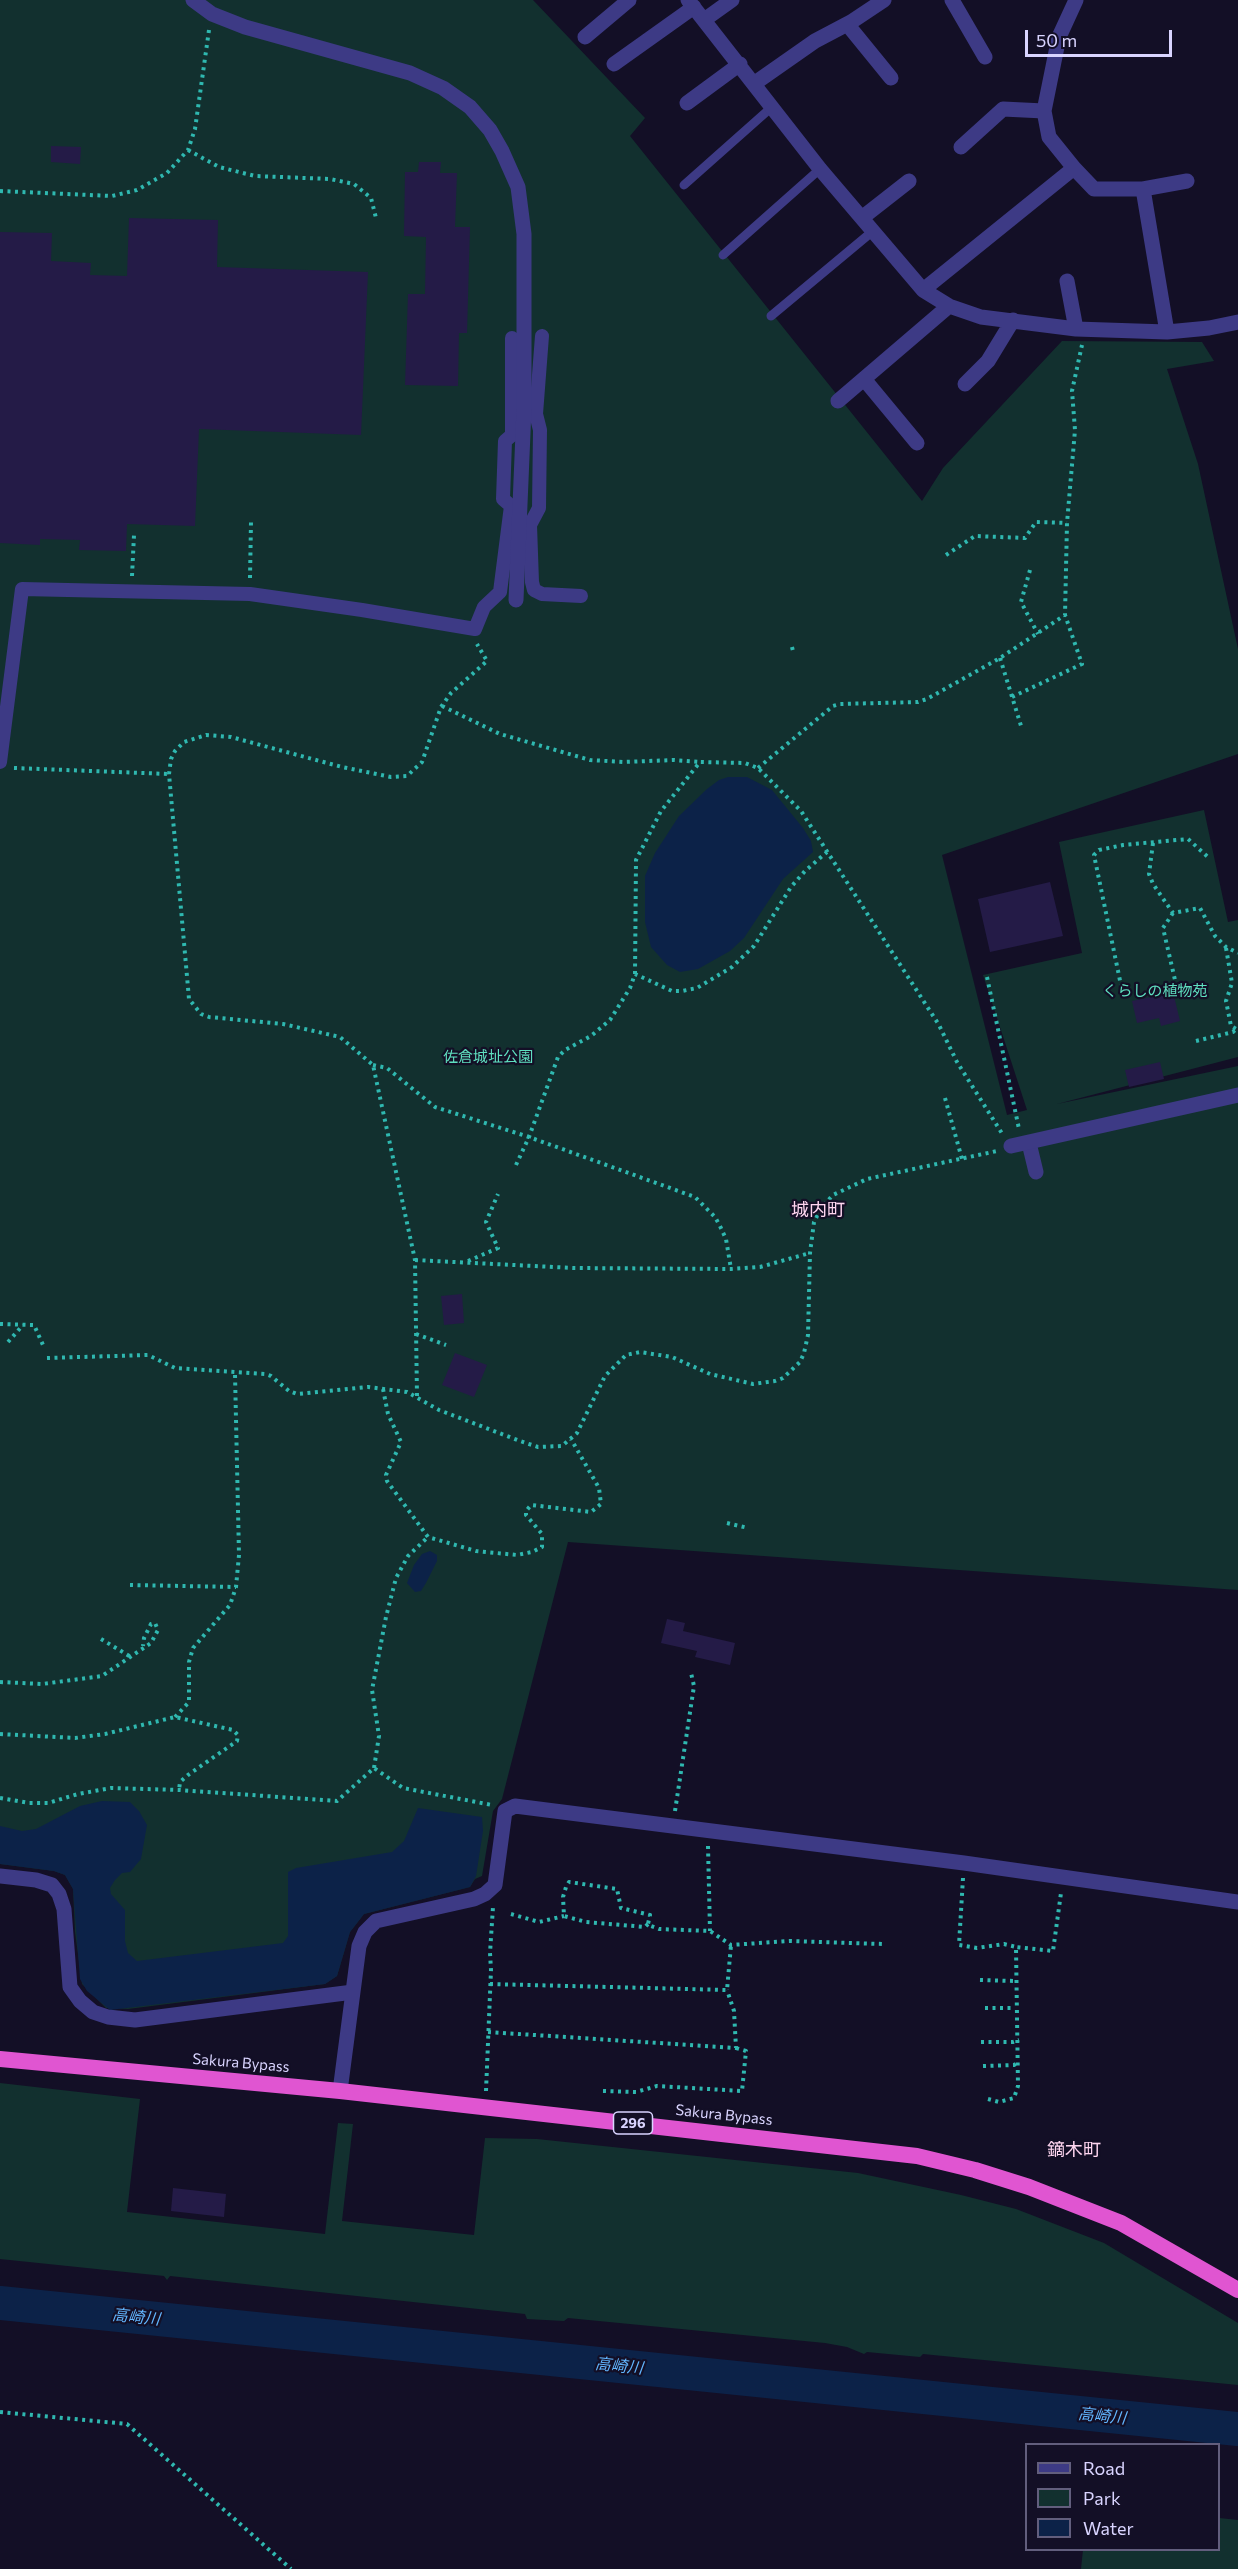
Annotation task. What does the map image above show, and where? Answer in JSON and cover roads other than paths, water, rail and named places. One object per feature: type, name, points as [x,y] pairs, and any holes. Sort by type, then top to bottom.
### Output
[{"type":"highway","name":"Sakura Bypass","points":[[0,2059],[340,2091],[917,2156],[975,2170],[1029,2187],[1121,2223],[1238,2289]]},
{"type":"street","points":[[193,0],[212,14],[245,27],[410,73],[443,88],[470,107],[490,130],[502,150],[518,187],[524,234],[524,409],[516,600]]},
{"type":"street","points":[[585,37],[629,0]]},
{"type":"street","points":[[704,20],[732,0]]},
{"type":"street","points":[[755,83],[815,41],[884,0]]},
{"type":"street","points":[[952,0],[985,57]]},
{"type":"street","points":[[1076,0],[1059,38],[1044,111],[1049,137],[1094,189],[1143,189],[1187,181]]},
{"type":"street","points":[[614,64],[691,3],[820,169],[922,290],[949,306],[981,317],[1080,329],[1167,332],[1209,328],[1238,322]]},
{"type":"street","points":[[847,24],[891,78]]},
{"type":"street","points":[[687,103],[740,64]]},
{"type":"street","points":[[961,147],[1003,109],[1044,111]]},
{"type":"street","points":[[922,290],[1074,168]]},
{"type":"street","points":[[862,218],[909,181]]},
{"type":"street","points":[[1143,189],[1167,332]]},
{"type":"street","points":[[1067,281],[1080,329]]},
{"type":"street","points":[[838,401],[949,306]]},
{"type":"street","points":[[965,384],[988,361],[1013,320]]},
{"type":"street","points":[[542,336],[536,414],[540,430],[539,508],[530,525],[532,582],[534,590],[542,594],[581,596]]},
{"type":"street","points":[[6,765],[22,589],[250,594],[475,629],[484,607],[500,592],[511,506],[502,500],[505,441],[512,435],[512,338]]},
{"type":"street","points":[[864,379],[917,443]]},
{"type":"street","points":[[1036,1172],[1021,1145],[1238,1095]]},
{"type":"street","points":[[340,2091],[359,1947],[365,1932],[376,1921],[474,1899],[495,1886],[505,1811],[515,1806],[964,1863],[1238,1902]]},
{"type":"street","points":[[0,1875],[36,1880],[52,1885],[59,1894],[64,1909],[70,1987],[80,2001],[93,2012],[108,2017],[135,2020],[353,1992]]},
{"type":"lane","points":[[684,185],[773,106]]},
{"type":"lane","points":[[723,255],[820,169]]},
{"type":"lane","points":[[771,316],[873,231]]},
{"type":"water","points":[[728,777],[747,777],[772,790],[803,828],[811,841],[813,852],[783,879],[744,938],[730,951],[698,969],[680,972],[667,965],[651,947],[645,922],[645,876],[655,853],[679,816],[707,789],[719,780]]},
{"type":"water","points":[[430,1551],[437,1555],[437,1561],[421,1591],[415,1592],[407,1583],[414,1565],[422,1554]]},
{"type":"water","points":[[102,1801],[130,1802],[139,1811],[147,1825],[141,1859],[130,1872],[122,1873],[110,1888],[111,1894],[125,1910],[125,1941],[128,1953],[137,1961],[283,1943],[288,1936],[288,1872],[296,1868],[392,1852],[404,1841],[418,1808],[482,1817],[483,1831],[476,1876],[470,1887],[364,1914],[350,1932],[337,1976],[325,1984],[110,2010],[87,1991],[80,1979],[73,1889],[65,1875],[54,1871],[0,1864],[0,1826],[22,1831],[36,1829],[80,1806]]},
{"type":"waterway","name":"高崎川","points":[[0,2303],[1238,2429]]},
{"type":"district","name":"城内町","points":[[818,1210]]},
{"type":"district","name":"鏑木町","points":[[1074,2150]]},
{"type":"park label","name":"くらしの植物苑","points":[[1155,991]]},
{"type":"park label","name":"佐倉城址公園","points":[[488,1057]]}]
